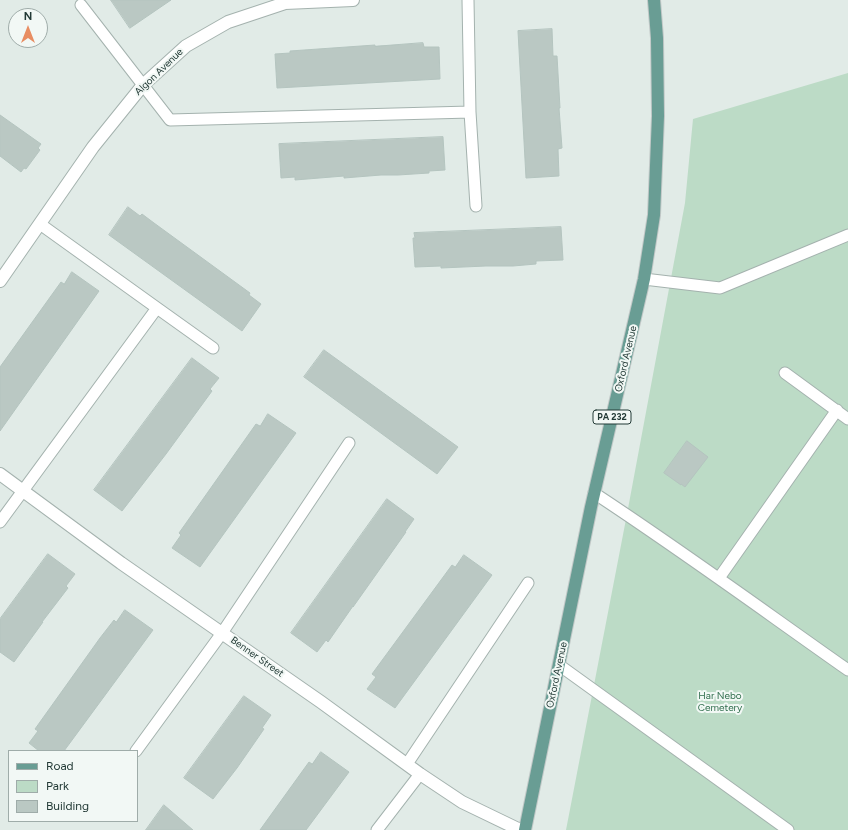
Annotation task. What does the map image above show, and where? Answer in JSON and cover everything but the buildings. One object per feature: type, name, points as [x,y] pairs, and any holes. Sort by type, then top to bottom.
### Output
[{"type":"main road","name":"Oxford Avenue","points":[[525,830],[594,493],[644,279],[654,215],[658,116],[658,46],[654,0]]},
{"type":"street","name":"Algon Avenue","points":[[0,281],[93,148],[143,85],[186,46],[228,22],[285,3],[353,0]]},
{"type":"street","name":"Benner Street","points":[[0,474],[120,563],[321,702],[420,774],[462,802],[520,830]]},
{"type":"lane","points":[[468,0],[470,112],[476,206]]},
{"type":"lane","points":[[81,5],[170,120],[470,112]]},
{"type":"lane","points":[[40,224],[213,348]]},
{"type":"lane","points":[[644,279],[720,288],[848,235]]},
{"type":"lane","points":[[0,522],[157,308]]},
{"type":"lane","points":[[785,373],[848,418]]},
{"type":"lane","points":[[719,578],[837,410]]},
{"type":"lane","points":[[137,750],[222,633],[349,443]]},
{"type":"lane","points":[[594,493],[719,578],[848,670]]},
{"type":"lane","points":[[407,764],[528,583]]},
{"type":"lane","points":[[559,665],[788,830]]},
{"type":"lane","points":[[377,830],[420,774]]},
{"type":"green space","name":"Har Nebo Cemetery","points":[[848,73],[848,830],[566,830],[685,203],[693,119]]}]
